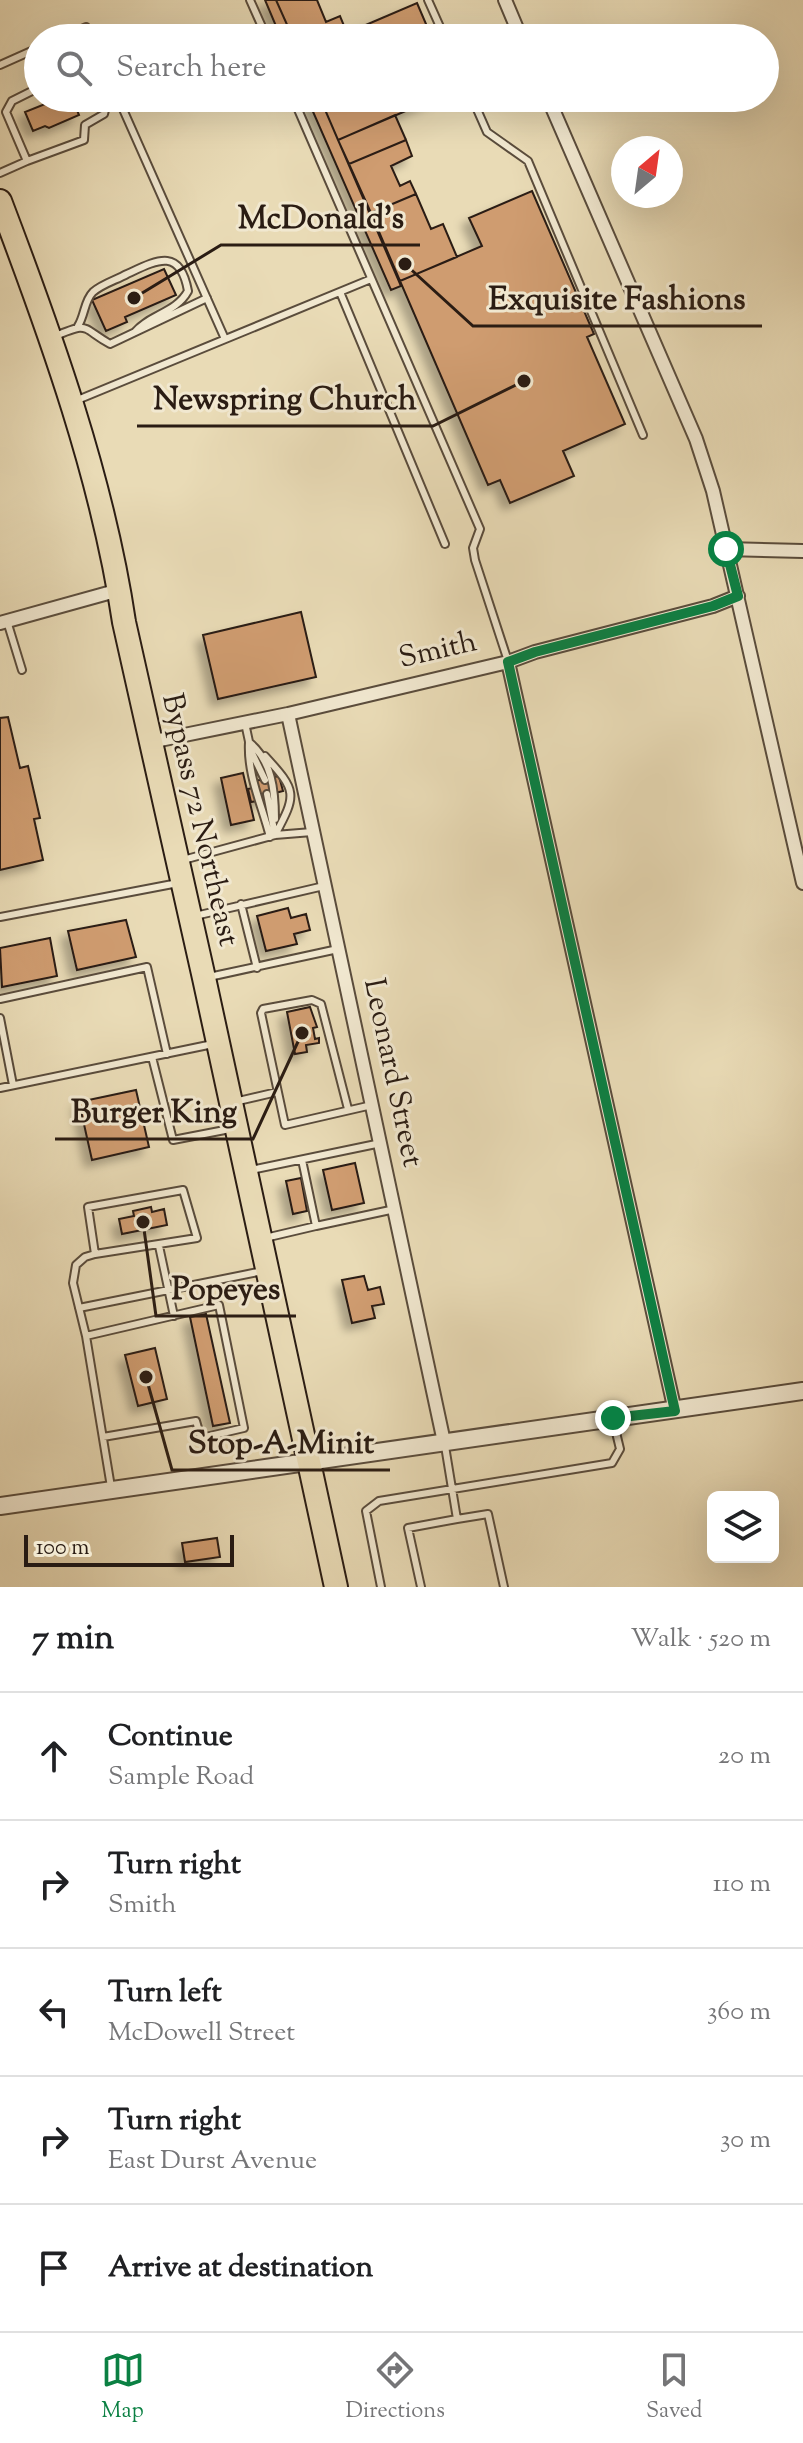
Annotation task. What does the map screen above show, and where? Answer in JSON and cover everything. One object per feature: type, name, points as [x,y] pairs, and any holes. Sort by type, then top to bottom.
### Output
[{"type":"highway","name":"Bypass 72 Northeast","points":[[0,201],[70,403],[112,554],[150,742],[336,1587]]},
{"type":"street","points":[[505,0],[515,24]]},
{"type":"street","points":[[554,112],[696,439],[713,491],[803,883]]},
{"type":"street","points":[[726,549],[803,551]]},
{"type":"street","points":[[4,622],[119,590]]},
{"type":"street","name":"Smith","points":[[150,742],[288,714],[508,662],[535,652],[713,606],[738,596]]},
{"type":"street","points":[[508,662],[675,1411]]},
{"type":"street","name":"Leonard Street","points":[[288,714],[444,1442]]},
{"type":"street","points":[[0,1506],[803,1391]]},
{"type":"lane","points":[[250,0],[261,24]]},
{"type":"lane","points":[[428,0],[439,24]]},
{"type":"lane","points":[[0,65],[24,54]]},
{"type":"lane","points":[[24,95],[12,101],[6,112],[27,161]]},
{"type":"lane","points":[[0,173],[84,140],[85,125],[104,112]]},
{"type":"lane","points":[[124,112],[225,339]]},
{"type":"lane","points":[[299,112],[480,529],[473,548],[475,560],[508,662]]},
{"type":"lane","points":[[478,112],[487,132],[528,161],[643,435]]},
{"type":"lane","points":[[49,339],[78,326],[88,298],[95,290],[158,260],[174,263],[183,272],[188,291],[185,297],[178,306],[143,322],[135,332]]},
{"type":"lane","points":[[70,403],[371,279]]},
{"type":"lane","points":[[340,292],[445,544]]},
{"type":"lane","points":[[78,326],[88,328],[110,344],[207,298]]},
{"type":"lane","points":[[4,622],[22,670]]},
{"type":"lane","points":[[245,722],[249,742],[265,780]]},
{"type":"lane","points":[[249,742],[286,780],[291,804],[272,836]]},
{"type":"lane","points":[[249,742],[248,758],[254,787],[272,836]]},
{"type":"lane","points":[[262,753],[275,793],[272,836]]},
{"type":"lane","points":[[267,794],[272,836]]},
{"type":"lane","points":[[0,917],[179,872],[220,850],[272,836],[312,832]]},
{"type":"lane","points":[[190,917],[324,886]]},
{"type":"lane","points":[[241,904],[257,968]]},
{"type":"lane","points":[[204,978],[338,949]]},
{"type":"lane","points":[[0,999],[147,967],[167,1054]]},
{"type":"lane","points":[[348,1109],[321,1004],[312,1000],[263,1009],[261,1013],[285,1125],[373,1104]]},
{"type":"lane","points":[[0,1018],[13,1085]]},
{"type":"lane","points":[[0,1088],[217,1043]]},
{"type":"lane","points":[[152,1057],[173,1140],[235,1128]]},
{"type":"lane","points":[[230,1103],[277,1092]]},
{"type":"lane","points":[[245,1172],[381,1143]]},
{"type":"lane","points":[[302,1160],[316,1226]]},
{"type":"lane","points":[[95,1254],[88,1207],[183,1190],[197,1238],[95,1254],[85,1257],[76,1265],[73,1283],[86,1336],[111,1490]]},
{"type":"lane","points":[[261,1240],[395,1209]]},
{"type":"lane","points":[[159,1246],[174,1316]]},
{"type":"lane","points":[[79,1308],[267,1270]]},
{"type":"lane","points":[[86,1336],[219,1305],[244,1428],[201,1438],[196,1421],[103,1437]]},
{"type":"lane","points":[[381,1587],[366,1511],[379,1501],[612,1463],[620,1449],[613,1418]]},
{"type":"lane","points":[[444,1442],[457,1519]]},
{"type":"lane","points":[[421,1587],[404,1529],[488,1514],[504,1587]]},
{"type":"lane","points":[[371,1535],[380,1534]]},
{"type":"lane","points":[[374,1551],[382,1549]]},
{"type":"lane","points":[[376,1564],[387,1562]]},
{"type":"building","points":[[265,0],[276,0],[287,24],[275,24]]},
{"type":"building","points":[[276,0],[317,0],[326,22],[340,16],[343,24],[287,24]]},
{"type":"building","points":[[417,3],[426,24],[368,24]]},
{"type":"building","points":[[25,112],[78,112],[79,115],[49,128],[45,126],[33,131]]},
{"type":"building","points":[[313,112],[326,112],[401,286],[391,290]]},
{"type":"building","points":[[326,112],[403,112],[338,140]]},
{"type":"building","points":[[395,115],[406,140],[349,164],[338,140]]},
{"type":"building","points":[[406,140],[412,156],[391,166],[400,186],[410,181],[416,194],[371,213],[349,164]]},
{"type":"building","points":[[532,191],[594,334],[587,337],[625,424],[563,451],[574,476],[510,503],[500,480],[488,485],[400,281],[482,246],[469,218]]},
{"type":"building","points":[[416,194],[431,229],[443,224],[457,257],[400,281],[371,213]]},
{"type":"building","points":[[164,269],[176,295],[125,317],[127,322],[106,331],[92,300]]},
{"type":"building","points":[[301,612],[316,677],[218,699],[203,635]]},
{"type":"building","points":[[8,717],[20,768],[28,766],[40,818],[34,819],[43,860],[0,870],[0,718]]},
{"type":"building","points":[[243,773],[254,820],[231,825],[221,778]]},
{"type":"building","points":[[279,776],[283,791],[251,802],[248,789],[257,787],[255,781]]},
{"type":"building","points":[[288,908],[291,918],[306,914],[310,930],[294,934],[297,944],[266,951],[257,916]]},
{"type":"building","points":[[126,920],[136,957],[77,970],[68,931]]},
{"type":"building","points":[[50,938],[57,976],[2,987],[0,948]]},
{"type":"building","points":[[310,1007],[317,1027],[313,1028],[315,1039],[319,1038],[319,1043],[306,1045],[307,1052],[295,1054],[287,1012]]},
{"type":"building","points":[[136,1090],[149,1147],[92,1160],[79,1102]]},
{"type":"building","points":[[355,1163],[364,1203],[332,1210],[323,1170]]},
{"type":"building","points":[[301,1178],[307,1211],[293,1214],[286,1181]]},
{"type":"building","points":[[151,1207],[152,1212],[164,1209],[167,1225],[122,1234],[119,1219],[134,1216],[133,1211]]},
{"type":"building","points":[[364,1276],[368,1290],[380,1287],[384,1304],[372,1306],[375,1318],[352,1323],[342,1280]]},
{"type":"building","points":[[206,1314],[230,1423],[213,1426],[190,1317]]},
{"type":"building","points":[[155,1348],[167,1399],[138,1406],[125,1355]]},
{"type":"building","points":[[217,1538],[220,1557],[185,1562],[182,1543]]},
{"type":"place","name":"Exquisite Fashions","points":[[405,264]]},
{"type":"place","name":"McDonald's","points":[[134,298]]},
{"type":"place","name":"Newspring Church","points":[[524,381]]},
{"type":"place","name":"Burger King","points":[[302,1033]]},
{"type":"place","name":"Popeyes","points":[[143,1222]]},
{"type":"place","name":"Stop-A-Minit","points":[[146,1377]]},
{"type":"route","points":[[613,1418],[675,1411],[508,662],[535,652],[713,606],[738,596],[726,549]]}]
